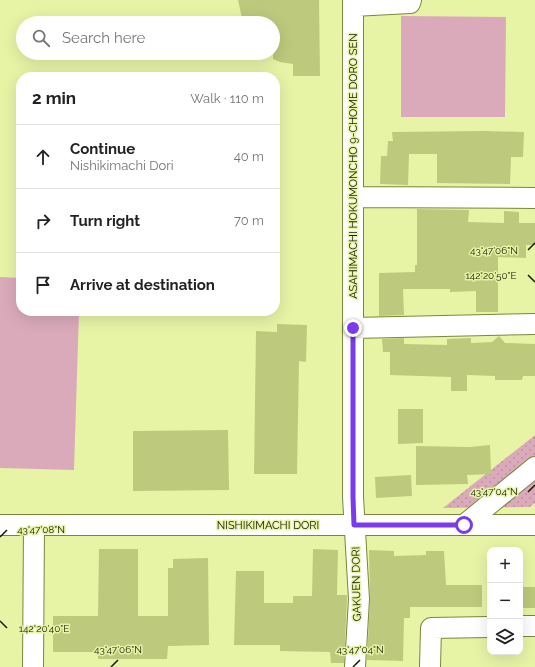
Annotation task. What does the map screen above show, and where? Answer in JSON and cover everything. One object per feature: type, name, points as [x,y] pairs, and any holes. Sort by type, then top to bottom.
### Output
[{"type":"street","points":[[353,3],[410,3],[410,0]]},
{"type":"street","name":"ASAHIMACHI HOKUMONCHO 9-CHOME DORO SEN","points":[[353,3],[354,525]]},
{"type":"street","points":[[353,197],[535,198]]},
{"type":"street","points":[[353,328],[535,324]]},
{"type":"street","points":[[464,525],[535,467]]},
{"type":"street","name":"NISHIKIMACHI DORI","points":[[0,525],[535,525]]},
{"type":"street","points":[[33,667],[34,525]]},
{"type":"street","name":"GAKUEN DORI","points":[[354,525],[359,599],[355,667]]},
{"type":"street","points":[[523,626],[535,626]]},
{"type":"street","points":[[430,667],[431,628],[487,627]]},
{"type":"shaded area","points":[[401,16],[506,17],[505,117],[401,117]]},
{"type":"shaded area","points":[[0,277],[16,278],[16,316],[79,316],[74,470],[0,468]]},
{"type":"shaded area","points":[[535,435],[535,503],[530,507],[443,508]]},
{"type":"building","points":[[238,0],[319,0],[320,76],[293,76],[293,64],[275,60],[280,60],[280,16],[241,16]]},
{"type":"building","points":[[392,132],[524,132],[523,157],[511,157],[510,184],[437,183],[437,154],[409,154],[408,185],[380,184],[381,156],[387,156],[388,141],[393,141]]},
{"type":"building","points":[[417,209],[469,210],[468,222],[504,223],[504,211],[519,212],[519,223],[535,223],[535,245],[526,245],[526,258],[498,257],[498,312],[476,312],[476,291],[450,292],[450,289],[403,289],[404,315],[379,316],[379,273],[415,272],[415,265],[417,265]]},
{"type":"building","points":[[277,324],[307,325],[306,362],[299,361],[297,474],[254,474],[256,331],[277,332]]},
{"type":"building","points":[[499,336],[505,343],[535,344],[535,376],[523,376],[522,380],[495,380],[495,376],[467,375],[467,391],[451,391],[451,377],[390,375],[390,352],[383,352],[382,339],[404,338],[404,344],[447,345],[447,339],[471,338],[471,343],[492,342]]},
{"type":"building","points":[[398,409],[423,409],[423,443],[398,444]]},
{"type":"building","points":[[228,430],[229,490],[133,491],[133,431]]},
{"type":"building","points":[[490,445],[491,474],[467,475],[468,484],[416,485],[416,446],[470,447]]},
{"type":"building","points":[[411,475],[412,496],[376,498],[375,477]]},
{"type":"building","points":[[99,549],[138,549],[138,616],[168,616],[168,568],[173,568],[173,559],[208,558],[209,645],[168,646],[167,659],[98,659],[98,652],[53,652],[53,616],[98,616]]},
{"type":"building","points":[[313,549],[338,550],[337,595],[347,595],[344,663],[331,663],[330,652],[280,651],[280,645],[234,645],[236,571],[264,571],[264,603],[293,603],[293,596],[312,596]]},
{"type":"building","points":[[369,550],[394,551],[394,556],[426,555],[426,551],[444,551],[446,585],[482,585],[482,607],[410,607],[410,618],[404,618],[403,661],[367,660],[370,600]]},
{"type":"building","points":[[523,587],[535,587],[535,608],[523,608]]},
{"type":"route","points":[[353,328],[354,525],[464,525]]}]
